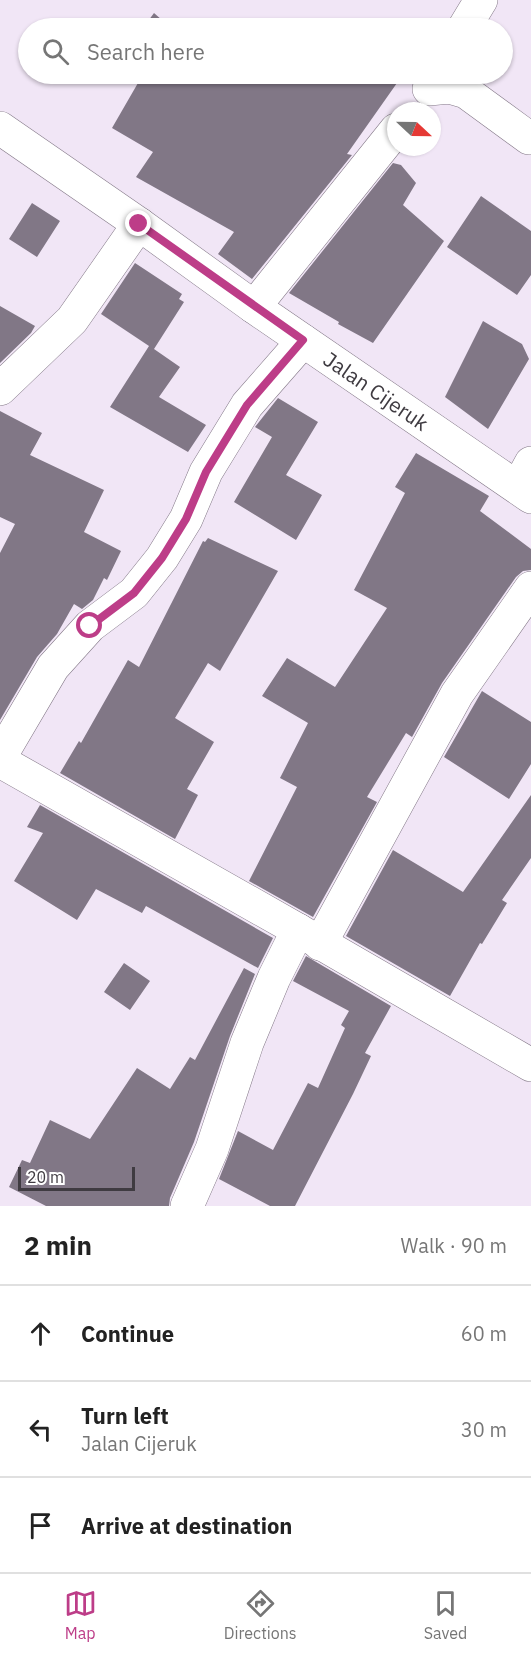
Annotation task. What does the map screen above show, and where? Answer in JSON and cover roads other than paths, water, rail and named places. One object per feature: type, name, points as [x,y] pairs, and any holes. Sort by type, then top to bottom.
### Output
[{"type":"street","points":[[470,18],[481,0]]},
{"type":"street","points":[[426,91],[449,87],[466,92],[529,138]]},
{"type":"street","name":"Jalan Cijeruk","points":[[0,128],[303,340],[527,482]]},
{"type":"street","points":[[254,307],[387,141]]},
{"type":"street","points":[[0,389],[72,320],[139,224]]},
{"type":"street","points":[[303,340],[247,405],[206,472],[186,519],[162,558],[134,593],[90,626],[53,668],[4,770],[309,937],[531,1065]]},
{"type":"street","points":[[188,1206],[212,1149],[247,1043],[274,978],[309,937],[457,694],[531,588]]}]
